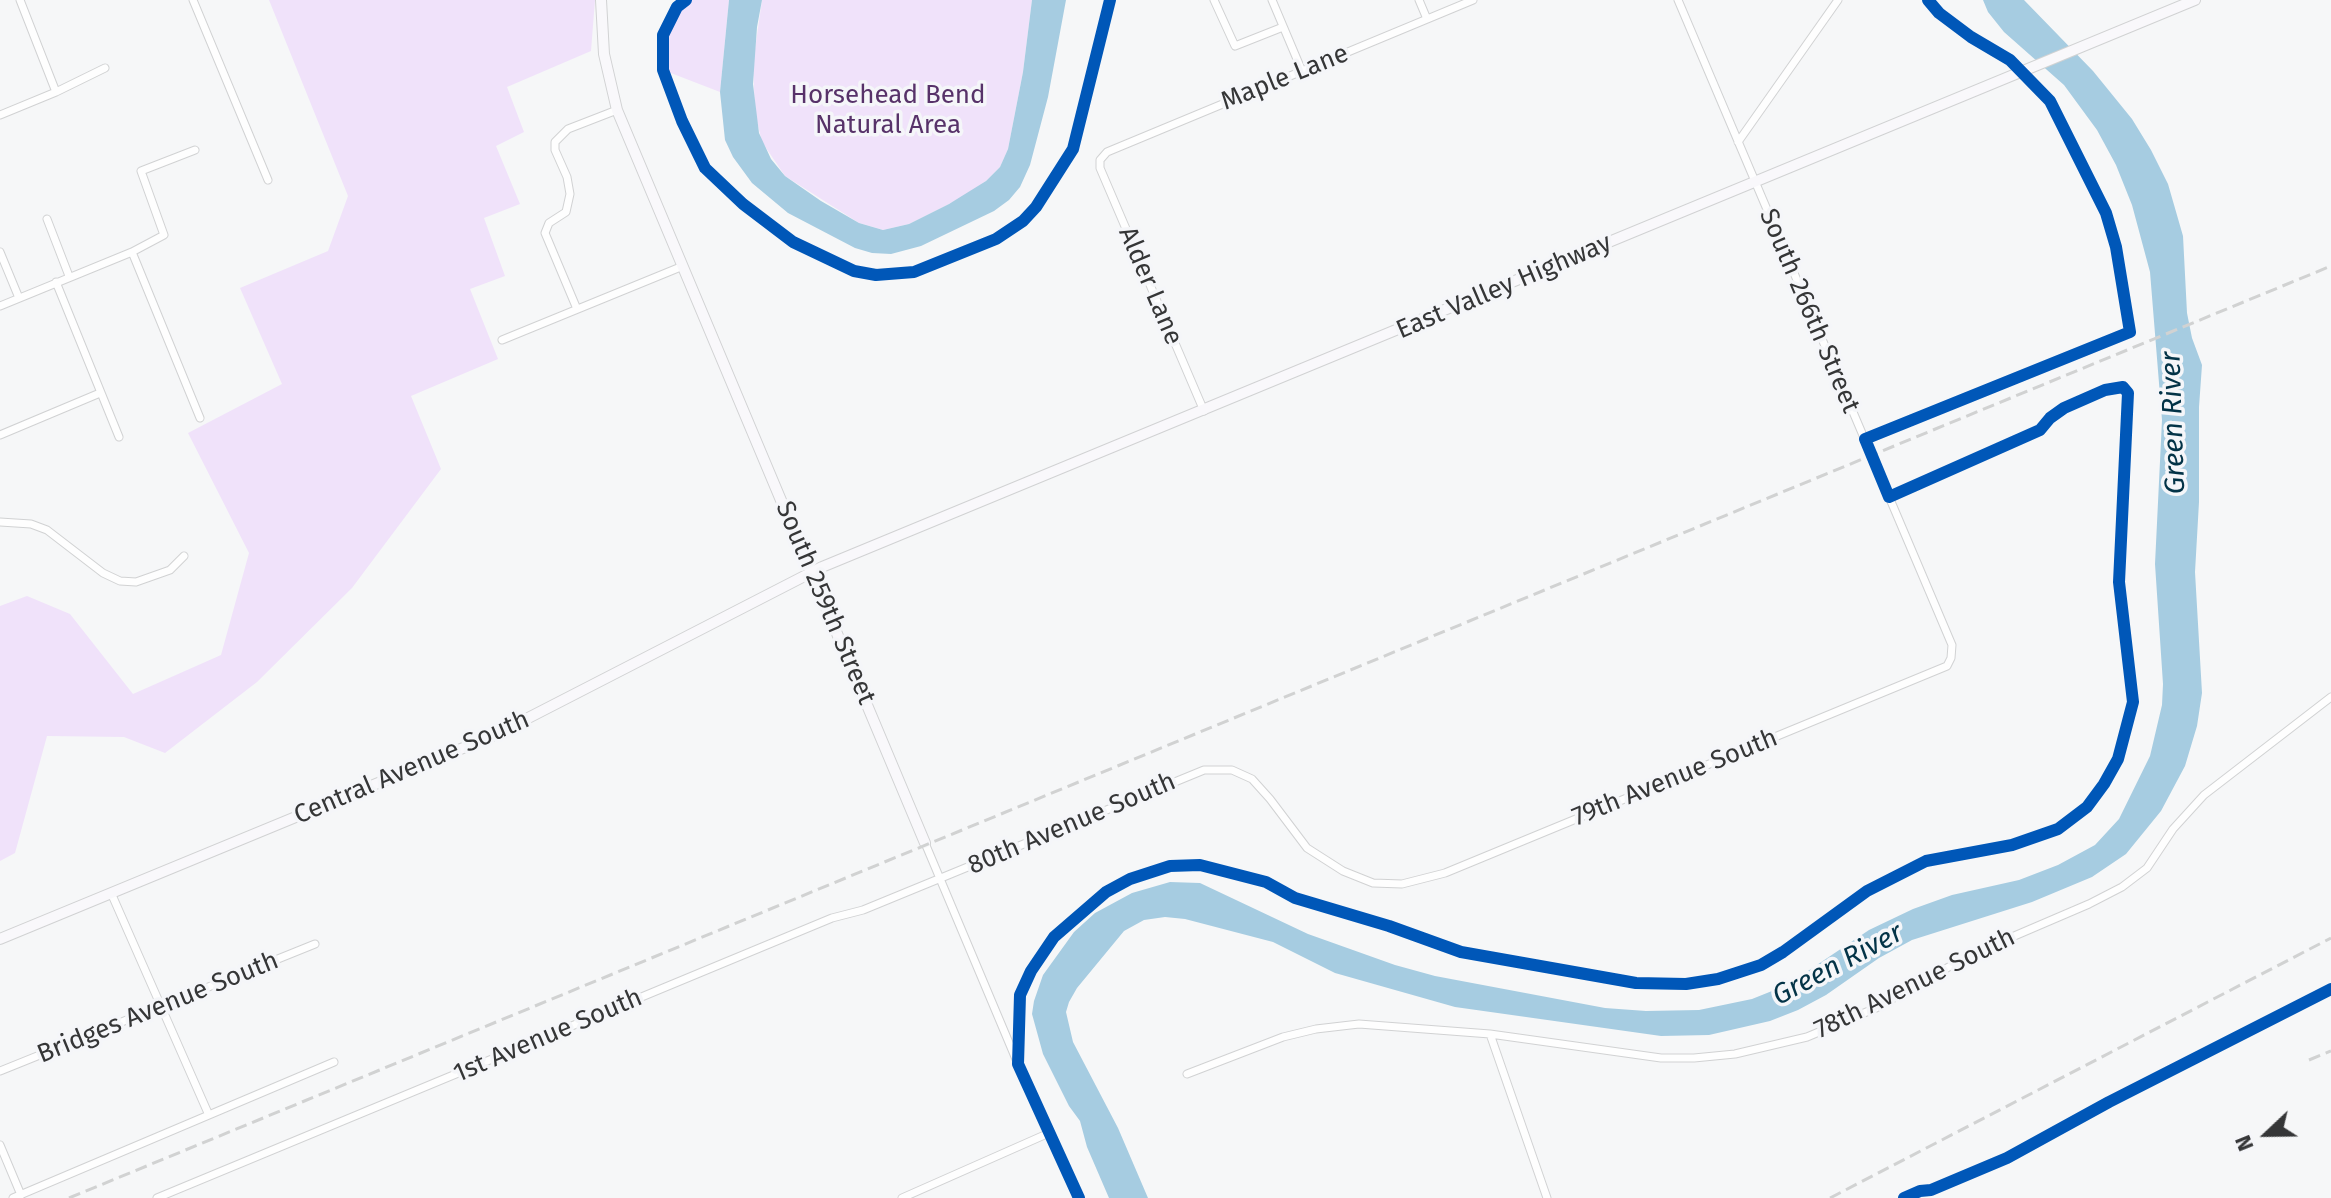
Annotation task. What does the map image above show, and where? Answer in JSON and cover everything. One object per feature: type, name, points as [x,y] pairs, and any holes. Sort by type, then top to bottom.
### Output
[{"type":"main road","name":"South 259th Street","points":[[601,0],[604,54],[617,110],[925,843]]},
{"type":"main road","name":"East Valley Highway","points":[[812,572],[2195,0]]},
{"type":"main road","name":"Central Avenue South","points":[[0,939],[497,734],[812,572]]},
{"type":"street","points":[[20,0],[56,92]]},
{"type":"street","points":[[193,0],[268,180]]},
{"type":"street","points":[[1214,0],[1235,46],[1283,27]]},
{"type":"street","points":[[1272,0],[1302,71]]},
{"type":"street","points":[[1419,0],[1427,19]]},
{"type":"street","name":"Maple Lane","points":[[1100,160],[1107,152],[1473,0]]},
{"type":"street","name":"South 266th Street","points":[[1678,0],[1952,645],[1947,666]]},
{"type":"street","points":[[1738,142],[1838,0]]},
{"type":"street","points":[[0,115],[105,68]]},
{"type":"street","points":[[577,309],[545,233],[551,222],[566,212],[570,194],[555,142],[563,132],[617,110]]},
{"type":"street","points":[[0,306],[132,252],[164,235],[141,171],[195,150]]},
{"type":"street","name":"Alder Lane","points":[[1100,160],[1100,168],[1204,411]]},
{"type":"street","points":[[47,219],[69,276]]},
{"type":"street","points":[[0,252],[19,298]]},
{"type":"street","points":[[132,252],[200,418]]},
{"type":"street","points":[[502,340],[683,266]]},
{"type":"street","points":[[56,282],[119,437]]},
{"type":"street","points":[[0,435],[100,393]]},
{"type":"street","points":[[0,522],[31,524],[47,530],[103,573],[120,581],[136,582],[170,570],[184,556]]},
{"type":"street","name":"79th Avenue South","points":[[1204,770],[1232,770],[1252,779],[1307,848],[1343,871],[1373,883],[1402,884],[1459,867],[1947,666]]},
{"type":"street","name":"78th Avenue South","points":[[1187,1074],[1283,1037],[1337,1026],[1400,1025],[1490,1034],[1625,1054],[1694,1058],[1759,1050],[1831,1028],[1876,1008],[1970,955],[2122,887],[2147,868],[2173,829],[2204,795],[2331,697]]},
{"type":"street","name":"80th Avenue South","points":[[940,879],[1204,770]]},
{"type":"street","name":"South 259th Street","points":[[925,843],[1079,1198]]},
{"type":"street","name":"1st Avenue South","points":[[157,1198],[832,918],[863,910],[940,879]]},
{"type":"street","points":[[112,895],[208,1113]]},
{"type":"street","name":"Bridges Avenue South","points":[[0,1071],[315,944]]},
{"type":"street","points":[[1490,1034],[1547,1198]]},
{"type":"street","points":[[0,1145],[17,1196],[334,1062]]},
{"type":"street","points":[[902,1198],[1049,1133]]},
{"type":"green space","points":[[269,0],[595,0],[591,51],[507,87],[524,132],[496,146],[520,204],[484,218],[505,276],[470,289],[498,359],[411,396],[441,469],[352,588],[257,682],[165,753],[124,737],[47,736],[15,853],[0,861],[0,606],[27,596],[70,614],[133,694],[221,655],[249,553],[188,433],[282,384],[240,288],[328,251],[348,196]]},
{"type":"green space","points":[[677,0],[729,0],[720,92],[663,70],[661,26]]},
{"type":"green space","name":"Horsehead Bend Natural Area","points":[[762,0],[1032,0],[1023,72],[1008,149],[1000,167],[986,181],[959,199],[909,224],[883,230],[859,223],[785,176],[762,142],[755,113],[753,63]]},
{"type":"water","points":[[729,0],[762,0],[753,84],[759,133],[771,159],[785,176],[821,201],[859,223],[883,230],[909,224],[949,204],[986,181],[1000,167],[1008,149],[1023,72],[1032,0],[1066,0],[1048,97],[1030,165],[1020,187],[994,211],[921,246],[891,254],[855,248],[788,213],[752,183],[725,140],[720,92]]},
{"type":"water","name":"Green River","points":[[1983,0],[2024,0],[2093,71],[2132,119],[2151,150],[2168,184],[2183,236],[2187,313],[2202,365],[2195,572],[2202,693],[2197,726],[2185,766],[2161,811],[2126,854],[2092,877],[2032,902],[1912,940],[1798,1010],[1770,1021],[1709,1035],[1661,1036],[1455,1007],[1335,973],[1273,942],[1185,919],[1165,917],[1144,920],[1124,931],[1077,988],[1066,1012],[1073,1042],[1118,1128],[1148,1198],[1109,1198],[1087,1147],[1080,1121],[1043,1054],[1032,1014],[1043,975],[1074,932],[1095,913],[1132,893],[1170,882],[1200,883],[1308,934],[1435,976],[1605,1008],[1699,1010],[1752,999],[1787,985],[1869,930],[1913,909],[1952,895],[2019,880],[2058,865],[2095,845],[2119,819],[2150,756],[2162,705],[2155,564],[2162,420],[2150,272],[2132,205],[2116,165],[2097,130],[2064,85],[2004,32],[1988,12]]},
{"type":"railway","points":[[69,1198],[2331,266]]},
{"type":"railway","points":[[1830,1198],[2331,938]]},
{"type":"railway","points":[[2309,1060],[2331,1051]]},
{"type":"cycle path","points":[[686,0],[677,7],[663,35],[663,70],[682,121],[705,168],[743,204],[793,242],[854,271],[876,275],[914,272],[996,239],[1023,221],[1036,207],[1073,149],[1110,0]]},
{"type":"cycle path","points":[[1079,1198],[1018,1064],[1020,995],[1031,971],[1054,937],[1106,892],[1130,879],[1170,866],[1200,865],[1266,882],[1295,898],[1389,926],[1461,952],[1636,983],[1686,984],[1718,979],[1761,965],[1867,891],[1926,861],[2012,845],[2058,829],[2087,807],[2104,784],[2118,759],[2133,702],[2119,582],[2128,393],[2123,387],[2105,390],[2064,408],[2040,430],[1889,497],[1865,439],[2130,332],[2116,247],[2106,213],[2050,101],[2010,60],[1971,37],[1939,13],[1928,0]]},
{"type":"cycle path","points":[[1904,1198],[2007,1158],[2109,1102],[2331,989]]}]
